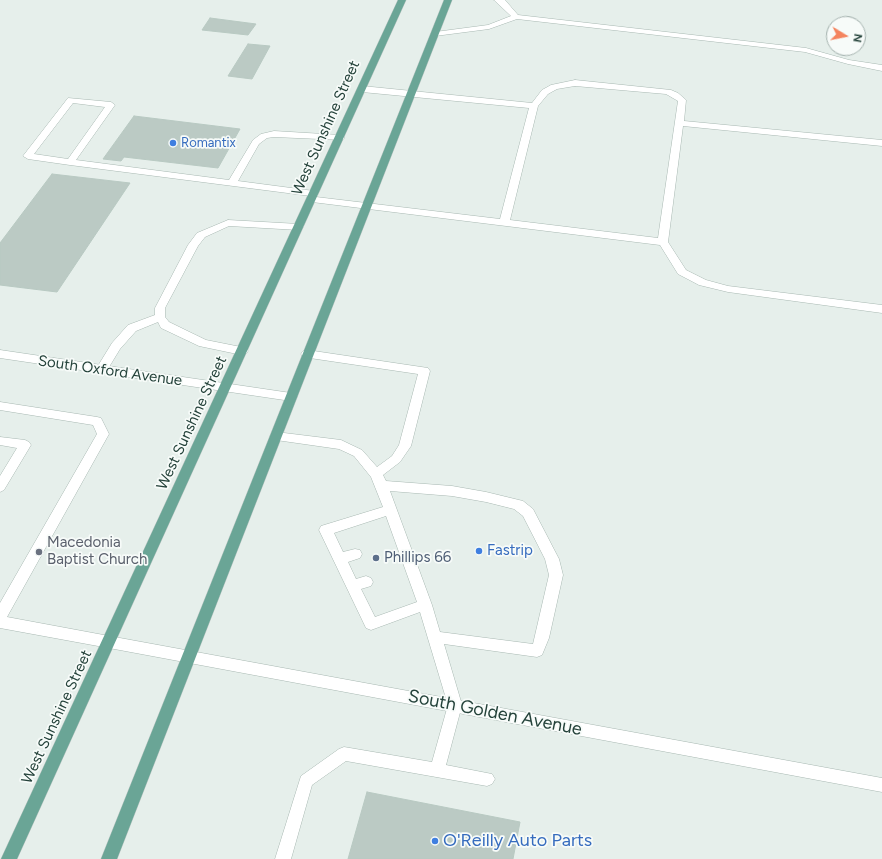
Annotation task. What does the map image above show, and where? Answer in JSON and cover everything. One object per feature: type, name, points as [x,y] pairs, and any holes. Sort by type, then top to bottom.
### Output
[{"type":"main road","name":"West Sunshine Street","points":[[9,859],[226,388],[402,0]]},
{"type":"main road","points":[[108,859],[448,0]]},
{"type":"street","points":[[498,0],[502,2],[516,17]]},
{"type":"street","points":[[435,34],[489,27],[516,17],[806,50],[848,62],[882,68]]},
{"type":"street","points":[[504,222],[534,106],[545,92],[554,87],[575,83],[668,92],[682,100],[663,242],[682,272],[703,283],[728,289],[882,308]]},
{"type":"street","points":[[362,89],[534,106]]},
{"type":"street","points":[[70,162],[111,105],[72,100],[28,156],[70,162],[232,182],[367,205],[663,242]]},
{"type":"street","points":[[679,123],[882,143]]},
{"type":"street","points":[[232,182],[256,142],[264,136],[274,134],[340,138]]},
{"type":"street","points":[[242,351],[203,343],[164,325],[160,317],[160,308],[193,245],[201,235],[228,223],[299,228]]},
{"type":"street","points":[[102,369],[116,346],[132,328],[160,317]]},
{"type":"street","name":"South Oxford Avenue","points":[[0,354],[291,397]]},
{"type":"street","points":[[307,354],[424,371],[405,446],[396,459],[376,474]]},
{"type":"street","points":[[0,406],[97,421],[103,434],[0,616]]},
{"type":"street","points":[[276,436],[341,445],[358,453],[376,474],[382,486],[390,510],[397,542],[407,570],[425,605],[454,705],[437,770]]},
{"type":"street","points":[[0,441],[25,445],[0,487]]},
{"type":"street","points":[[382,486],[452,491],[518,504],[528,513],[552,559],[556,575],[542,638],[537,651],[435,637]]},
{"type":"street","points":[[390,510],[326,530],[371,624],[425,605]]},
{"type":"street","points":[[340,559],[355,554]]},
{"type":"street","points":[[353,586],[366,582]]},
{"type":"street","name":"South Golden Avenue","points":[[0,622],[882,785]]},
{"type":"street","points":[[283,859],[306,781],[344,754],[487,779]]},
{"type":"building","points":[[210,18],[256,24],[248,35],[202,30]]},
{"type":"building","points":[[248,44],[270,46],[252,79],[228,76]]},
{"type":"building","name":"Romantix","points":[[134,116],[240,129],[218,168],[124,157],[121,161],[103,159]]},
{"type":"building","points":[[52,174],[130,183],[57,292],[0,285],[0,243]]},
{"type":"building","name":"O'Reilly Auto Parts","points":[[367,792],[520,822],[513,859],[348,859]]},
{"type":"place","name":"Romantix","points":[[173,143]]},
{"type":"place","name":"Fastrip","points":[[479,551]]},
{"type":"place","name":"Macedonia Baptist Church","points":[[39,552]]},
{"type":"place","name":"Phillips 66","points":[[376,558]]},
{"type":"place","name":"O'Reilly Auto Parts","points":[[435,841]]}]
